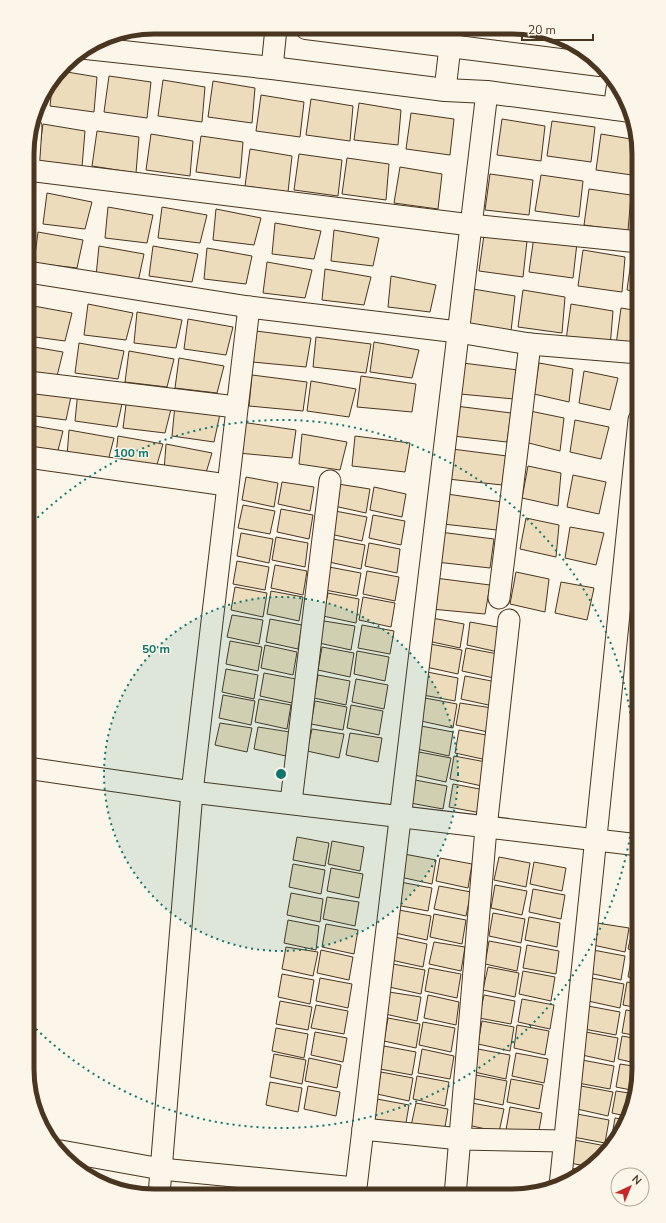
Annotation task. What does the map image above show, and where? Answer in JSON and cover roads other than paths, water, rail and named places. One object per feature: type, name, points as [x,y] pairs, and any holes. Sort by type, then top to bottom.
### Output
[{"type":"street","points":[[272,68],[275,34]]},
{"type":"street","points":[[393,34],[451,38],[590,63]]},
{"type":"street","points":[[445,90],[451,38]]},
{"type":"street","points":[[96,49],[272,68],[445,90],[621,103]]},
{"type":"street","points":[[355,1189],[487,92]]},
{"type":"street","points":[[34,172],[471,225],[632,241]]},
{"type":"street","points":[[34,273],[249,307],[458,332],[530,344],[632,352]]},
{"type":"street","points":[[159,1189],[192,792],[236,407],[249,307]]},
{"type":"street","points":[[499,598],[530,344]]},
{"type":"street","points":[[34,383],[236,407]]},
{"type":"street","points":[[34,458],[227,486]]},
{"type":"street","points":[[290,802],[330,481]]},
{"type":"street","points":[[561,1179],[632,488]]},
{"type":"street","points":[[456,1189],[486,828],[510,620]]},
{"type":"street","points":[[34,769],[192,792],[400,815],[486,828],[632,844]]},
{"type":"street","points":[[363,1129],[460,1140],[564,1141]]},
{"type":"street","points":[[68,1152],[161,1169],[330,1189]]}]
